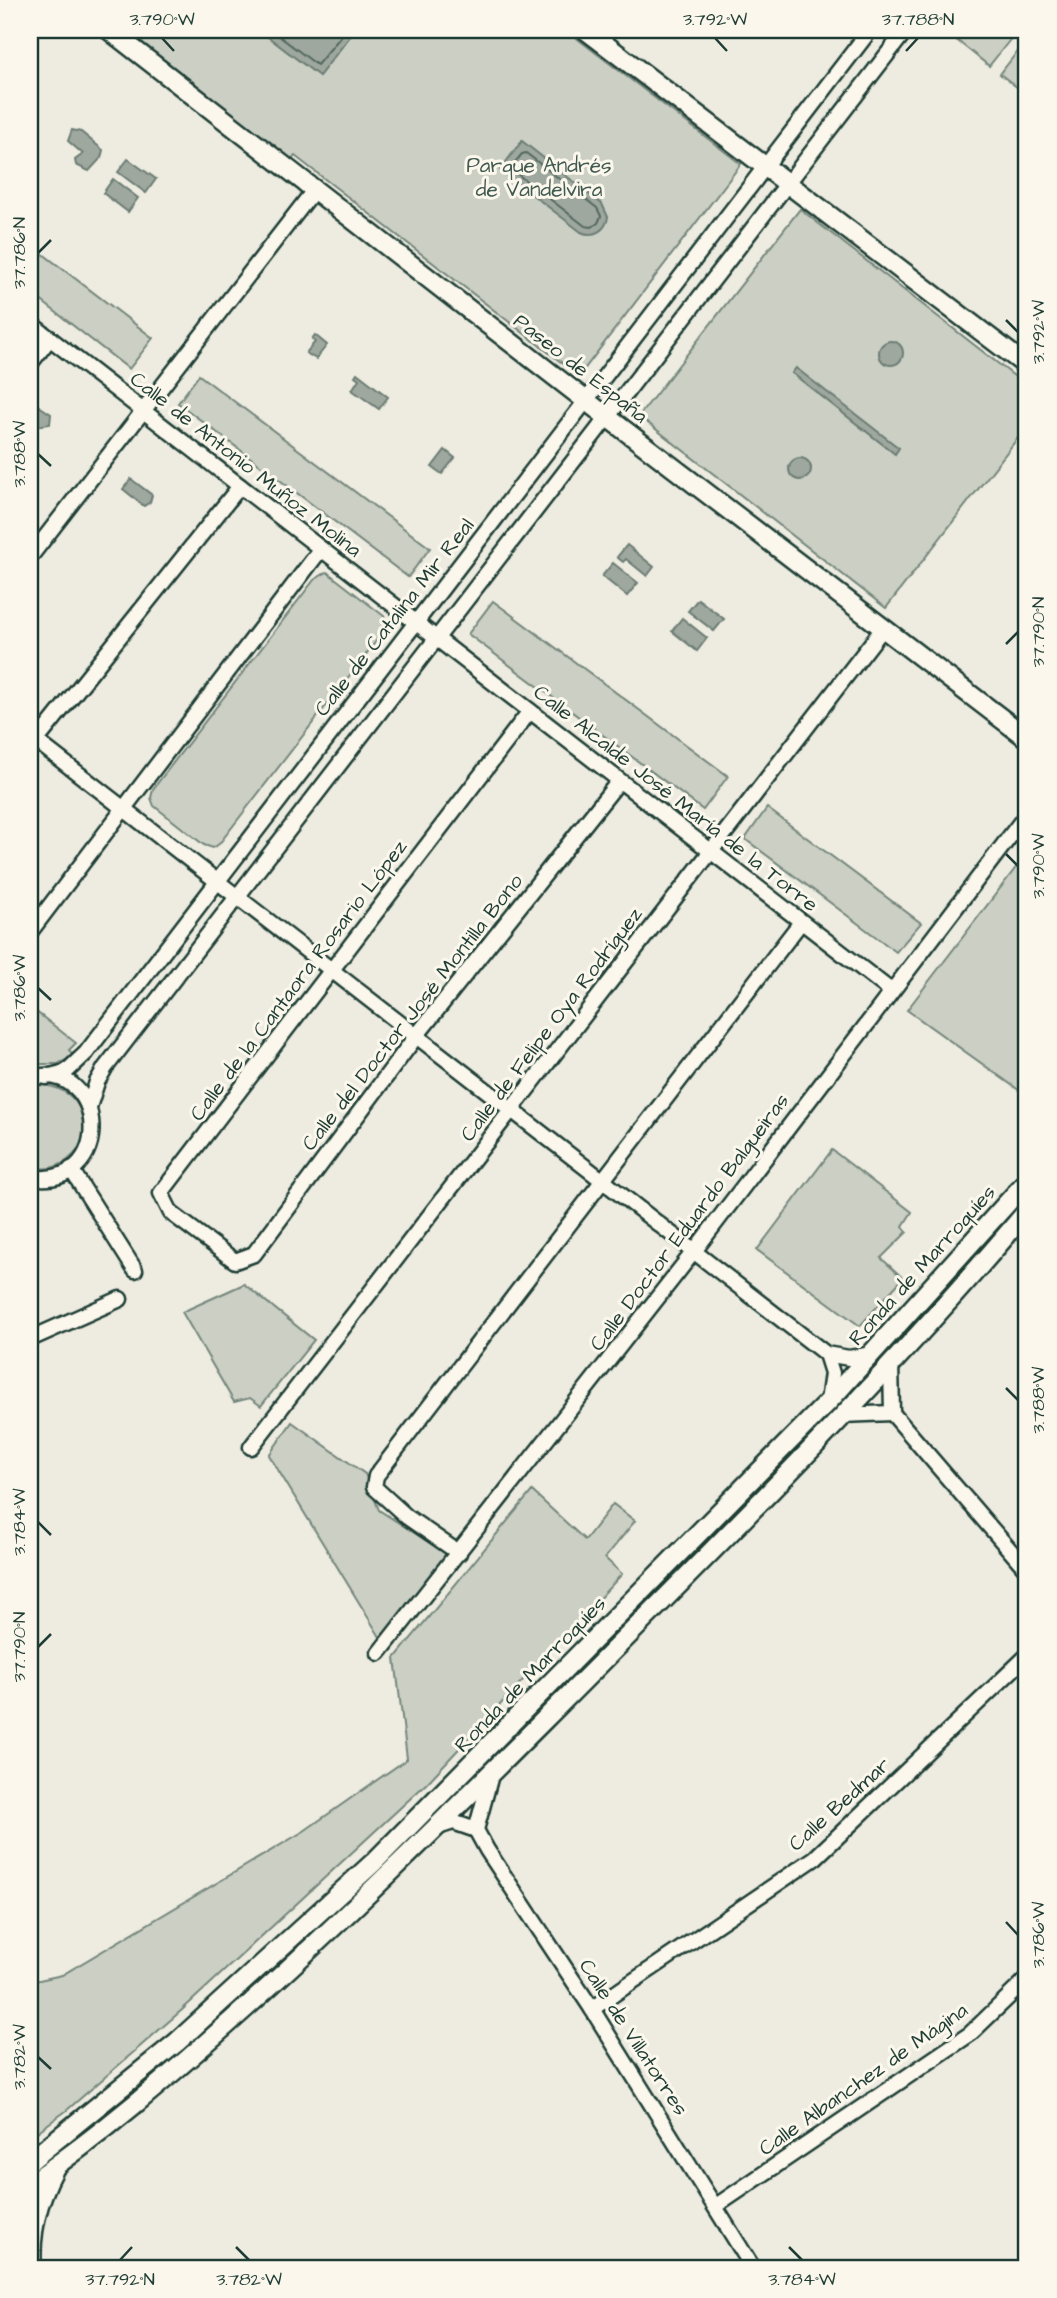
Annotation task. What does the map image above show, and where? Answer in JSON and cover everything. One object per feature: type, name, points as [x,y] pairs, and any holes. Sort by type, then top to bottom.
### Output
[{"type":"main road","name":"Paseo de España","points":[[109,30],[586,401],[1027,738]]},
{"type":"main road","points":[[586,30],[784,184],[1027,366]]},
{"type":"main road","name":"Ronda de Marroquíes","points":[[30,2161],[177,2042],[338,1896],[467,1771],[828,1402],[1027,1181]]},
{"type":"main road","name":"Ronda de Marroquíes","points":[[30,2184],[56,2166],[208,2042],[334,1928],[492,1772],[842,1415],[1027,1210]]},
{"type":"main road","points":[[32,2268],[34,2219],[38,2200],[56,2166]]},
{"type":"street","name":"Calle de Catalina Mir Real","points":[[47,1077],[66,1072],[86,1053],[870,30]]},
{"type":"street","points":[[89,1107],[97,1082],[106,1068],[784,184],[906,30]]},
{"type":"street","points":[[30,557],[315,189]]},
{"type":"street","name":"Calle de Antonio Muñoz Molina","points":[[30,323],[436,638]]},
{"type":"street","points":[[30,364],[50,338]]},
{"type":"street","points":[[240,486],[32,742],[331,968],[826,1354],[849,1359],[872,1354]]},
{"type":"street","points":[[30,932],[321,549]]},
{"type":"street","name":"Calle de Felipe Oya Rodríguez","points":[[251,1447],[513,1110],[709,850],[884,627]]},
{"type":"street","name":"Calle Alcalde José María de la Torre","points":[[436,638],[891,991]]},
{"type":"street","name":"Calle de la Cantaora Rosario López","points":[[234,1261],[171,1213],[162,1194],[331,968],[530,712]]},
{"type":"street","name":"Calle del Doctor José Montilla Bono","points":[[234,1261],[254,1254],[417,1035],[619,781]]},
{"type":"street","name":"Calle Doctor Eduardo Balgueiras","points":[[379,1653],[695,1250],[1027,814]]},
{"type":"street","points":[[459,1553],[407,1517],[374,1487],[376,1476],[801,922]]},
{"type":"street","points":[[30,1078],[47,1077],[76,1089],[89,1107],[93,1118],[92,1141],[80,1161],[71,1169],[46,1178],[30,1177]]},
{"type":"street","points":[[71,1169],[135,1270]]},
{"type":"street","points":[[30,1339],[120,1299]]},
{"type":"street","points":[[826,1354],[832,1373],[828,1402]]},
{"type":"street","points":[[891,1363],[892,1413],[1027,1570]]},
{"type":"street","points":[[842,1415],[892,1413]]},
{"type":"street","name":"Calle Bedmar","points":[[592,2009],[815,1858],[1027,1656]]},
{"type":"street","points":[[434,1830],[453,1822],[476,1830],[492,1772]]},
{"type":"street","name":"Calle de Villatorres","points":[[476,1830],[754,2268]]},
{"type":"street","name":"Calle Albanchez de Mágina","points":[[716,2206],[970,2034],[1027,1979]]},
{"type":"green space","name":"Parque Andrés de Vandelvira","points":[[126,30],[566,30],[741,164],[579,376],[295,156],[292,159]]},
{"type":"green space","points":[[944,30],[1006,30],[1013,36],[989,66]]},
{"type":"green space","points":[[1024,43],[1027,46],[1027,95],[1000,74]]},
{"type":"green space","points":[[800,209],[1027,386],[1027,426],[886,608],[639,416]]},
{"type":"green space","points":[[30,244],[153,338],[129,369],[30,292]]},
{"type":"green space","points":[[199,375],[430,548],[408,577],[178,403]]},
{"type":"green space","points":[[327,572],[384,616],[387,624],[384,631],[219,844],[213,848],[204,845],[154,806],[151,798],[153,789],[314,580]]},
{"type":"green space","points":[[493,601],[728,776],[703,810],[468,634]]},
{"type":"green space","points":[[767,808],[921,923],[896,952],[745,839]]},
{"type":"green space","points":[[1027,853],[1027,1096],[907,1010]]},
{"type":"green space","points":[[30,1007],[76,1043],[69,1050],[74,1056],[58,1064],[30,1064]]},
{"type":"green space","points":[[42,1085],[62,1091],[76,1102],[83,1117],[84,1132],[79,1148],[68,1160],[51,1168],[30,1168],[30,1086]]},
{"type":"green space","points":[[832,1150],[912,1212],[903,1226],[907,1232],[881,1258],[903,1278],[860,1326],[757,1250]]},
{"type":"green space","points":[[244,1284],[314,1340],[261,1406],[250,1398],[234,1402],[182,1312]]},
{"type":"green space","points":[[292,1422],[365,1474],[379,1510],[450,1556],[402,1617],[380,1637],[269,1455]]},
{"type":"green space","points":[[532,1491],[585,1540],[613,1504],[635,1521],[605,1558],[622,1574],[427,1783],[182,2010],[66,2111],[30,2137],[30,1982],[62,1975],[304,1831],[407,1759],[395,1658]]},
{"type":"water","points":[[259,30],[355,30],[319,76]]},
{"type":"water","points":[[72,130],[81,132],[103,150],[101,158],[89,171],[76,165],[75,160],[83,154],[68,141]]},
{"type":"water","points":[[522,141],[602,204],[608,217],[602,229],[590,234],[581,232],[500,170]]},
{"type":"water","points":[[128,159],[156,179],[146,193],[118,172]]},
{"type":"water","points":[[113,179],[138,198],[128,212],[103,193]]},
{"type":"water","points":[[315,335],[327,345],[316,359],[306,353],[315,342],[312,339]]},
{"type":"water","points":[[891,341],[899,345],[903,353],[899,361],[891,365],[883,361],[879,353],[883,345]]},
{"type":"water","points":[[796,368],[899,448],[895,454],[792,373]]},
{"type":"water","points":[[357,373],[388,397],[379,409],[352,390],[359,379],[355,376]]},
{"type":"water","points":[[30,400],[51,414],[50,424],[37,426],[30,422]]},
{"type":"water","points":[[445,450],[455,458],[442,474],[432,467]]},
{"type":"water","points":[[800,458],[808,461],[811,469],[808,477],[800,480],[792,477],[789,469],[792,461]]},
{"type":"water","points":[[131,479],[152,495],[150,502],[144,506],[123,489]]},
{"type":"water","points":[[627,545],[654,567],[647,576],[626,559],[623,562],[617,557]]},
{"type":"water","points":[[613,563],[638,583],[627,596],[602,576]]},
{"type":"water","points":[[698,599],[724,619],[714,631],[688,611]]},
{"type":"water","points":[[682,618],[707,638],[697,651],[672,631]]}]
